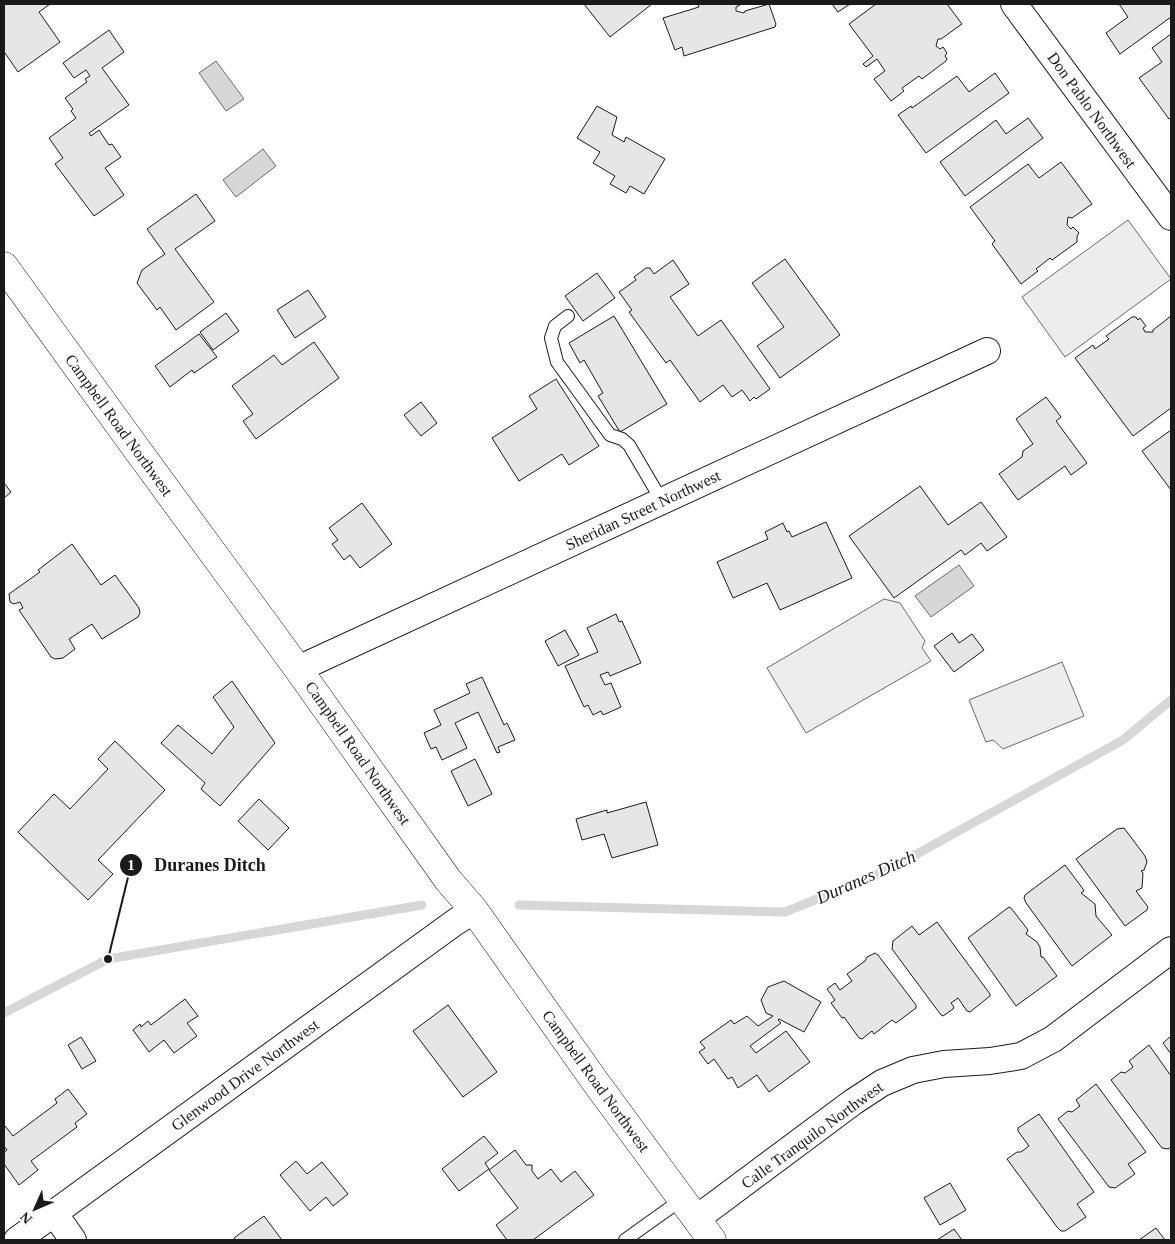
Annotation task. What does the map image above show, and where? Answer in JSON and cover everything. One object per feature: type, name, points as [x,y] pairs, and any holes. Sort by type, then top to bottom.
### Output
[{"type":"street","name":"Don Pablo Northwest","points":[[1014,4],[1171,217]]},
{"type":"street","name":"Campbell Road Northwest","points":[[4,266],[298,669],[448,880],[474,910],[696,1220]]},
{"type":"street","name":"Sheridan Street Northwest","points":[[298,669],[987,351]]},
{"type":"street","name":"Glenwood Drive Northwest","points":[[17,1240],[474,910]]},
{"type":"street","name":"Calle Tranquilo Northwest","points":[[696,1220],[853,1102],[882,1083],[913,1070],[1021,1056],[1053,1039],[1171,950]]},
{"type":"street","points":[[54,1213],[74,1240]]},
{"type":"lane","points":[[568,316],[555,326],[551,338],[557,362],[610,434],[629,445],[662,501]]},
{"type":"lane","points":[[624,1240],[696,1220]]},
{"type":"shaded area","points":[[216,61],[244,99],[226,111],[199,73]]},
{"type":"shaded area","points":[[263,149],[276,166],[236,197],[223,180]]},
{"type":"shaded area","points":[[1128,220],[1171,279],[1065,357],[1022,297]]},
{"type":"shaded area","points":[[959,565],[974,586],[931,617],[915,596]]},
{"type":"shaded area","points":[[884,599],[900,603],[925,641],[922,648],[931,661],[806,733],[767,668]]},
{"type":"shaded area","points":[[1062,662],[1084,716],[1003,749],[993,740],[986,742],[969,700]]},
{"type":"building","points":[[4,4],[50,4],[39,12],[60,42],[18,72],[4,54]]},
{"type":"building","points":[[584,4],[652,4],[610,37]]},
{"type":"building","points":[[698,4],[739,4],[736,7],[736,11],[744,13],[745,11],[769,4],[776,24],[775,27],[684,56],[682,47],[675,50],[663,18],[699,7]]},
{"type":"building","points":[[832,4],[850,4],[838,12]]},
{"type":"building","points":[[876,4],[947,4],[962,24],[941,39],[938,39],[936,46],[940,49],[943,47],[947,53],[945,56],[946,61],[922,79],[919,76],[902,88],[904,91],[891,101],[874,79],[885,71],[877,59],[866,67],[863,64],[873,56],[849,24]]},
{"type":"building","points":[[1119,4],[1171,4],[1171,17],[1120,54],[1106,33],[1128,17]]},
{"type":"building","points":[[109,30],[124,52],[102,68],[129,105],[89,133],[91,136],[99,130],[109,145],[112,144],[121,157],[105,168],[124,195],[94,216],[55,164],[63,158],[49,138],[76,118],[71,111],[73,109],[65,98],[87,82],[85,79],[90,76],[86,70],[74,78],[63,63]]},
{"type":"building","points":[[1171,34],[1171,118],[1169,119],[1139,78],[1162,62],[1152,48]]},
{"type":"building","points":[[995,73],[1009,93],[926,153],[898,115],[911,106],[912,108],[957,76],[969,92]]},
{"type":"building","points":[[597,106],[617,117],[612,135],[624,142],[626,137],[665,159],[644,194],[630,186],[626,193],[610,184],[615,176],[593,163],[600,152],[577,138]]},
{"type":"building","points":[[1028,118],[1043,138],[965,196],[940,162],[996,120],[1006,134]]},
{"type":"building","points":[[1061,162],[1092,204],[1072,218],[1068,217],[1067,225],[1071,229],[1073,227],[1079,233],[1077,242],[1052,260],[1050,258],[1036,269],[1038,271],[1021,284],[992,244],[995,241],[970,207],[1028,164],[1039,178]]},
{"type":"building","points":[[196,194],[215,221],[175,249],[214,302],[176,330],[160,307],[157,310],[137,283],[142,270],[165,254],[147,229]]},
{"type":"building","points":[[785,259],[840,335],[780,378],[757,346],[784,327],[752,283]]},
{"type":"building","points":[[673,260],[689,284],[670,297],[698,336],[721,320],[770,389],[756,399],[754,397],[750,401],[742,390],[732,397],[723,385],[700,402],[670,360],[666,363],[629,312],[632,310],[619,292],[636,280],[634,277],[646,268],[650,268],[654,274]]},
{"type":"building","points":[[597,273],[615,298],[583,321],[565,296]]},
{"type":"building","points":[[308,290],[326,317],[295,338],[277,310]]},
{"type":"building","points":[[226,313],[239,331],[213,350],[200,332]]},
{"type":"building","points":[[614,316],[667,404],[620,432],[598,396],[603,393],[584,360],[580,363],[569,343]]},
{"type":"building","points":[[1171,316],[1171,408],[1133,436],[1075,358],[1093,345],[1095,349],[1109,339],[1106,336],[1132,317],[1136,317],[1138,320],[1140,318],[1146,326],[1143,328],[1145,332],[1153,332]]},
{"type":"building","points":[[199,334],[217,357],[194,373],[192,370],[170,387],[155,366]]},
{"type":"building","points":[[314,342],[339,378],[256,439],[243,421],[253,414],[232,386],[274,355],[282,365]]},
{"type":"building","points":[[556,379],[599,446],[569,465],[562,454],[519,481],[492,438],[537,409],[529,396]]},
{"type":"building","points":[[1046,397],[1061,417],[1056,421],[1087,463],[1071,475],[1065,466],[1018,500],[999,474],[1022,457],[1023,451],[1033,444],[1016,419]]},
{"type":"building","points":[[421,402],[437,423],[421,436],[404,415]]},
{"type":"building","points":[[1171,430],[1171,490],[1142,451]]},
{"type":"building","points":[[4,483],[11,492],[4,498]]},
{"type":"building","points":[[920,486],[948,525],[981,502],[1007,537],[987,551],[981,543],[965,555],[961,550],[894,598],[849,536]]},
{"type":"building","points":[[362,503],[392,544],[360,568],[350,555],[344,560],[332,544],[338,540],[329,528]]},
{"type":"building","points":[[826,522],[852,578],[780,610],[767,583],[733,598],[717,562],[768,539],[765,532],[783,523],[787,532],[789,531],[792,537]]},
{"type":"building","points":[[72,544],[101,585],[115,575],[139,608],[140,613],[138,617],[102,639],[92,624],[69,639],[75,649],[63,658],[55,659],[51,657],[19,610],[23,608],[20,602],[14,604],[10,602],[9,594],[40,572],[38,570]]},
{"type":"building","points":[[616,614],[619,622],[622,621],[641,663],[610,676],[608,672],[600,675],[605,685],[611,683],[621,707],[603,715],[601,711],[593,715],[588,705],[584,707],[565,666],[598,652],[587,628]]},
{"type":"building","points":[[565,630],[579,655],[558,666],[545,641]]},
{"type":"building","points":[[952,633],[959,643],[972,634],[984,650],[954,672],[934,646]]},
{"type":"building","points":[[482,677],[504,725],[507,723],[515,740],[498,747],[500,752],[497,753],[478,712],[455,723],[467,748],[442,760],[436,747],[431,749],[424,733],[441,725],[434,710],[470,693],[466,684]]},
{"type":"building","points":[[232,681],[275,743],[220,806],[201,789],[205,783],[161,743],[178,725],[212,754],[234,727],[213,697]]},
{"type":"building","points":[[115,741],[165,790],[98,860],[113,874],[88,900],[18,832],[54,794],[70,809],[108,769],[98,759]]},
{"type":"building","points":[[475,759],[492,794],[468,806],[451,771]]},
{"type":"building","points":[[259,799],[289,828],[268,850],[238,821]]},
{"type":"building","points":[[646,802],[658,845],[612,858],[604,834],[582,840],[576,819]]},
{"type":"building","points":[[1124,828],[1145,856],[1147,862],[1144,870],[1141,871],[1143,873],[1142,888],[1136,891],[1148,907],[1147,910],[1125,926],[1076,859],[1117,829]]},
{"type":"building","points":[[1065,865],[1083,889],[1084,891],[1081,893],[1095,904],[1096,916],[1112,935],[1072,966],[1024,898],[1025,895]]},
{"type":"building","points":[[1009,907],[1028,930],[1026,934],[1037,942],[1040,947],[1041,957],[1043,957],[1057,976],[1016,1006],[968,938]]},
{"type":"building","points":[[937,922],[990,994],[970,1012],[967,1011],[958,998],[951,1003],[954,1007],[953,1009],[943,1016],[941,1015],[892,949],[893,941],[912,926],[919,935]]},
{"type":"building","points":[[875,953],[916,1005],[916,1008],[896,1023],[892,1020],[874,1034],[872,1031],[862,1039],[859,1038],[831,1003],[835,1000],[827,989],[835,983],[840,990],[852,981],[847,974],[865,961],[867,957]]},
{"type":"building","points":[[784,981],[821,1002],[804,1032],[779,1019],[781,1023],[750,1046],[756,1053],[786,1031],[810,1062],[769,1092],[757,1075],[738,1088],[732,1077],[728,1079],[714,1059],[708,1064],[699,1052],[705,1048],[700,1042],[731,1020],[734,1024],[747,1016],[758,1026],[773,1016],[766,1013],[761,1000],[768,987]]},
{"type":"building","points":[[185,999],[198,1016],[187,1023],[197,1036],[174,1053],[164,1040],[149,1052],[133,1030],[140,1024],[141,1027],[148,1021],[151,1025]]},
{"type":"building","points":[[448,1005],[497,1072],[463,1097],[413,1031]]},
{"type":"building","points":[[1171,1036],[1171,1054],[1163,1043]]},
{"type":"building","points":[[81,1037],[96,1061],[82,1069],[68,1045]]},
{"type":"building","points":[[1149,1045],[1171,1076],[1171,1147],[1168,1149],[1162,1148],[1111,1080],[1121,1072],[1125,1073],[1133,1067],[1129,1061]]},
{"type":"building","points":[[1096,1084],[1146,1152],[1128,1164],[1135,1174],[1115,1188],[1109,1187],[1058,1119],[1068,1111],[1072,1112],[1080,1106],[1076,1100]]},
{"type":"building","points":[[68,1089],[87,1114],[75,1123],[77,1127],[31,1161],[38,1170],[19,1185],[4,1164],[4,1152],[7,1150],[4,1146],[4,1127],[13,1136],[57,1103],[55,1099]]},
{"type":"building","points":[[1039,1114],[1094,1192],[1077,1204],[1086,1217],[1065,1231],[1061,1231],[1057,1227],[1007,1159],[1029,1146],[1018,1131],[1018,1128]]},
{"type":"building","points":[[484,1136],[498,1153],[485,1163],[489,1169],[459,1191],[442,1169]]},
{"type":"building","points":[[515,1150],[526,1165],[532,1165],[532,1171],[538,1179],[551,1169],[561,1182],[575,1171],[594,1195],[533,1240],[507,1240],[496,1225],[518,1208],[489,1170]]},
{"type":"building","points":[[296,1161],[307,1174],[322,1162],[348,1194],[333,1206],[326,1197],[310,1211],[280,1175]]},
{"type":"building","points":[[950,1183],[966,1210],[940,1225],[924,1198]]},
{"type":"building","points":[[264,1216],[282,1240],[235,1240],[234,1238]]},
{"type":"building","points":[[1156,1228],[1165,1240],[1139,1240]]},
{"type":"building","points":[[954,1229],[962,1240],[937,1240]]},
{"type":"waterway","name":"Duranes Ditch","points":[[519,905],[785,912],[886,871],[1123,740],[1171,700]]},
{"type":"waterway","name":"Duranes Ditch","points":[[4,1013],[108,959],[422,905]]},
{"type":"place","name":"Duranes Ditch","points":[[108,959]]}]
